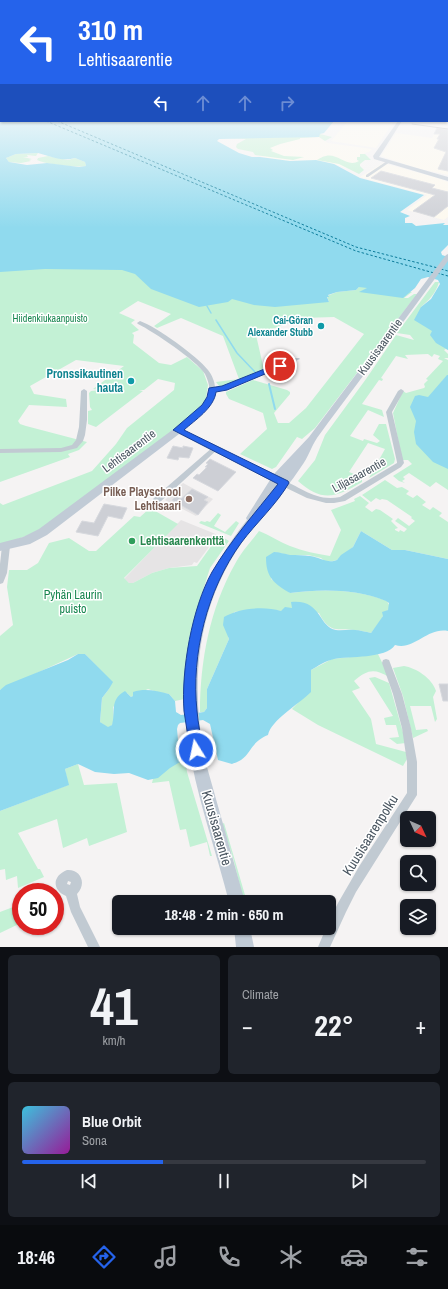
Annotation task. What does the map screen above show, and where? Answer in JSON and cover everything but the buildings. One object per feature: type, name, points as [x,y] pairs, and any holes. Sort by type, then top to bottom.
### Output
[{"type":"main road","points":[[387,140],[376,156],[378,159],[448,179]]},
{"type":"main road","name":"Kuusisaarentie","points":[[235,895],[226,856],[201,773],[190,710],[192,655],[207,597],[216,575],[247,527],[281,481],[307,451],[312,438],[448,256]]},
{"type":"main road","points":[[178,430],[281,481]]},
{"type":"main road","name":"Lehtisaarentie","points":[[3,547],[26,541],[43,532],[178,430]]},
{"type":"main road","points":[[243,935],[246,947]]},
{"type":"street","points":[[367,176],[388,162]]},
{"type":"street","points":[[140,323],[154,330],[204,368],[211,380],[211,397],[204,407],[178,430]]},
{"type":"street","points":[[212,390],[224,388],[298,359]]},
{"type":"street","points":[[0,451],[61,450],[76,445],[82,436],[84,391]]},
{"type":"street","name":"Liljasaarentie","points":[[281,481],[322,501],[336,501],[342,499],[399,465],[401,463],[389,412],[401,391]]},
{"type":"street","points":[[156,501],[215,449]]},
{"type":"street","points":[[0,581],[3,573],[3,547]]},
{"type":"street","name":"Kuusisaarenpolku","points":[[324,947],[342,906],[412,795],[414,775],[410,742],[386,663]]},
{"type":"street","points":[[71,891],[75,908],[94,947]]},
{"type":"shaded area","points":[[292,140],[324,140],[328,143],[372,149],[369,152],[364,153],[371,160],[365,160],[346,168],[316,160],[282,161],[260,157],[270,151],[269,148]]},
{"type":"shaded area","points":[[332,140],[381,140],[376,148]]},
{"type":"shaded area","points":[[391,140],[448,140],[448,175],[416,168],[381,156]]},
{"type":"shaded area","points":[[383,163],[448,182],[448,217],[444,220],[407,210],[427,195],[360,177]]},
{"type":"shaded area","name":"Pilke Playschool Lehtisaari","points":[[183,483],[213,499],[196,516],[165,500]]},
{"type":"shaded area","points":[[181,520],[218,535],[197,563],[194,562],[192,565],[169,568],[152,573],[133,583],[129,583],[124,579]]},
{"type":"green space","points":[[244,140],[295,140],[270,148],[273,150],[271,151],[284,156],[304,157],[293,160],[255,155],[253,152],[238,149],[236,147],[237,144]]},
{"type":"green space","points":[[38,153],[36,156],[27,155],[28,157],[23,157],[32,159],[29,160],[31,161],[21,163],[9,162],[6,158],[16,154]]},
{"type":"green space","points":[[360,154],[365,154],[371,160],[365,160],[360,164],[364,170],[359,174],[339,164],[317,160],[324,156],[335,156],[346,162],[355,163],[359,161],[357,160],[357,157],[360,157]]},
{"type":"green space","points":[[48,156],[68,160],[75,158],[85,162],[86,166],[62,165],[37,160],[38,158]]},
{"type":"green space","name":"Hiidenkiukaanpuisto","points":[[108,266],[235,295],[329,302],[327,296],[337,292],[356,290],[359,287],[365,286],[412,292],[404,298],[417,294],[315,428],[302,439],[297,437],[276,467],[272,469],[240,454],[267,429],[263,413],[229,399],[226,392],[253,380],[287,390],[290,394],[274,413],[278,423],[289,423],[306,408],[364,334],[334,317],[302,318],[256,335],[264,370],[225,386],[219,386],[216,382],[239,379],[223,336],[181,318],[157,328],[154,326],[171,314],[138,301],[119,313],[135,320],[131,323],[139,330],[132,333],[134,335],[133,343],[159,363],[171,365],[187,357],[203,371],[208,385],[206,398],[203,405],[172,431],[38,532],[0,545],[0,503],[3,505],[92,471],[116,444],[127,428],[174,390],[175,383],[158,379],[144,390],[139,390],[143,391],[96,427],[88,424],[88,411],[92,410],[90,407],[89,393],[91,391],[101,390],[93,389],[124,366],[76,360],[30,386],[34,394],[66,399],[67,407],[29,405],[18,421],[20,424],[26,426],[87,442],[79,450],[68,454],[70,457],[0,482],[0,268]]},
{"type":"green space","points":[[435,282],[439,282],[436,290],[421,307],[425,317],[448,350],[444,350],[448,354],[448,358],[444,358],[448,360],[448,375],[442,381],[448,440],[448,490],[436,482],[430,487],[409,473],[403,477],[405,479],[402,481],[405,483],[399,481],[393,476],[412,464],[408,460],[402,460],[393,413],[403,391],[406,393],[424,388],[424,384],[428,380],[426,379],[443,361],[438,359],[440,356],[434,354],[432,357],[428,354],[405,355],[408,359],[396,356],[381,378],[383,379],[382,381],[379,380],[362,404],[382,410],[384,417],[368,410],[350,436],[363,441],[364,439],[377,443],[380,441],[373,435],[379,424],[386,424],[395,459],[394,463],[369,478],[385,449],[368,443],[349,472],[362,477],[362,482],[337,494],[322,495],[315,493],[298,481],[315,460],[325,435],[396,335],[414,340],[410,335],[397,333]]},
{"type":"green space","points":[[276,352],[290,355],[284,362],[270,368],[268,367],[267,363]]},
{"type":"green space","points":[[385,480],[397,488],[402,487],[409,491],[406,494],[413,498],[417,495],[426,502],[422,505],[430,510],[433,507],[442,513],[439,516],[448,522],[448,559],[405,550],[392,550],[361,531],[353,547],[337,560],[333,561],[325,561],[321,558],[308,555],[289,555],[274,552],[271,579],[290,593],[314,591],[351,592],[387,601],[390,607],[371,633],[357,630],[334,629],[323,620],[319,613],[292,608],[281,611],[261,609],[234,612],[228,637],[229,639],[207,689],[207,708],[204,712],[200,712],[200,693],[204,654],[208,635],[226,581],[243,551],[259,531],[295,548],[330,556],[341,530],[331,510],[355,501],[354,499],[360,496],[369,503],[365,507],[372,512],[376,509],[380,510],[393,519],[391,521],[398,528],[395,530],[404,532],[407,529],[395,521],[398,518],[409,526],[415,521],[411,518],[412,517],[387,500],[380,500],[376,498],[371,502],[362,495]]},
{"type":"green space","name":"Pyhän Laurin puisto","points":[[150,508],[178,524],[124,578],[129,583],[133,583],[152,573],[169,568],[197,566],[219,535],[229,541],[210,568],[200,600],[188,648],[185,699],[175,701],[169,694],[148,689],[131,697],[127,693],[113,707],[114,721],[108,728],[100,722],[102,698],[112,682],[85,654],[78,654],[0,690],[0,636],[13,625],[7,587],[9,570],[27,570],[38,563],[49,543],[69,538],[89,551],[96,551],[134,516],[140,517]]},
{"type":"green space","points":[[218,513],[221,515],[214,526],[225,532],[236,521],[239,523],[231,536],[199,523],[201,521],[210,522]]},
{"type":"green space","points":[[378,654],[389,677],[375,671],[363,674],[354,681],[360,688],[352,691],[371,719],[376,744],[406,752],[407,759],[403,766],[318,725],[292,709],[311,689],[311,670],[332,659]]},
{"type":"green space","points":[[404,666],[423,674],[431,682],[436,691],[433,697],[437,719],[435,722],[431,706],[410,706],[416,730],[427,729],[428,731],[413,738],[403,696],[393,668]]},
{"type":"green space","points":[[375,677],[389,683],[406,743],[397,744],[389,738],[399,737],[396,725],[386,725],[384,718],[393,716],[369,678]]},
{"type":"green space","points":[[177,757],[185,758],[187,772],[212,856],[210,856],[207,842],[190,847],[186,829],[180,830],[169,781],[152,783],[153,779]]},
{"type":"green space","points":[[78,764],[84,785],[117,783],[127,832],[89,846],[87,838],[63,848],[57,819],[18,833],[44,877],[30,883],[18,883],[17,876],[6,880],[5,869],[0,870],[0,811],[68,785],[65,769]]},
{"type":"green space","points":[[224,823],[245,895],[242,895],[233,858],[222,824]]},
{"type":"green space","points":[[12,907],[12,927],[0,933],[0,912]]},
{"type":"water","points":[[0,140],[218,140],[239,153],[252,157],[290,161],[316,160],[334,164],[360,178],[424,195],[400,212],[410,216],[405,218],[405,223],[412,223],[416,226],[445,223],[443,225],[448,225],[448,245],[441,252],[442,255],[448,257],[448,350],[436,343],[430,335],[432,331],[414,320],[421,307],[431,299],[440,284],[438,280],[428,277],[421,279],[415,288],[403,298],[359,292],[367,288],[359,287],[356,290],[337,292],[328,295],[329,297],[327,297],[329,302],[275,307],[254,305],[232,299],[228,302],[199,307],[151,289],[135,274],[122,270],[45,269],[0,272]],"holes":[[[38,153],[61,159],[75,158],[85,162],[86,166],[79,167],[47,163],[27,165],[9,162],[6,158],[16,154]]]},
{"type":"water","points":[[447,375],[448,469],[433,462],[416,444],[414,432],[416,421],[410,407],[415,396],[419,395],[428,397]]},
{"type":"water","points":[[361,531],[392,550],[405,550],[448,559],[448,631],[434,632],[408,645],[395,645],[384,653],[376,655],[331,660],[311,670],[311,692],[280,718],[270,729],[268,735],[258,741],[245,757],[237,762],[232,764],[218,760],[210,724],[203,720],[180,723],[177,729],[180,762],[158,778],[148,780],[129,773],[114,774],[95,772],[78,764],[65,769],[69,785],[0,811],[0,690],[6,685],[68,660],[78,654],[85,654],[113,682],[102,698],[100,722],[108,727],[112,725],[115,702],[117,698],[125,691],[131,697],[133,696],[133,692],[142,690],[169,694],[175,701],[176,712],[181,715],[204,712],[207,708],[207,689],[229,639],[223,625],[224,617],[230,614],[259,608],[281,611],[285,607],[292,608],[291,602],[301,602],[314,609],[330,628],[336,630],[357,630],[371,633],[383,616],[382,612],[388,610],[389,603],[386,601],[363,594],[339,591],[290,593],[279,586],[272,579],[267,570],[266,564],[266,557],[274,552],[290,555],[310,556],[327,561],[337,560],[341,555],[353,547]]},
{"type":"waterway","points":[[207,306],[211,313]]},
{"type":"waterway","points":[[216,320],[237,353],[255,372]]},
{"type":"waterway","points":[[269,384],[275,409]]},
{"type":"ferry route","points":[[92,140],[356,251],[434,273]]},
{"type":"ferry route","points":[[103,140],[356,247],[438,268]]},
{"type":"ferry route","points":[[441,269],[448,271]]},
{"type":"ferry route","points":[[437,273],[448,276]]},
{"type":"place","name":"Cai-Göran Alexander Stubb","points":[[321,326]]},
{"type":"place","name":"Pronssikautinen hauta","points":[[131,381]]},
{"type":"place","name":"Pilke Playschool Lehtisaari","points":[[189,499]]},
{"type":"place","name":"Lehtisaarenkenttä","points":[[132,541]]},
{"type":"route","points":[[196,750],[190,710],[190,678],[192,655],[207,597],[216,575],[237,541],[247,527],[264,510],[284,483],[178,430],[204,407],[211,397],[212,390],[224,388],[280,366]]}]
